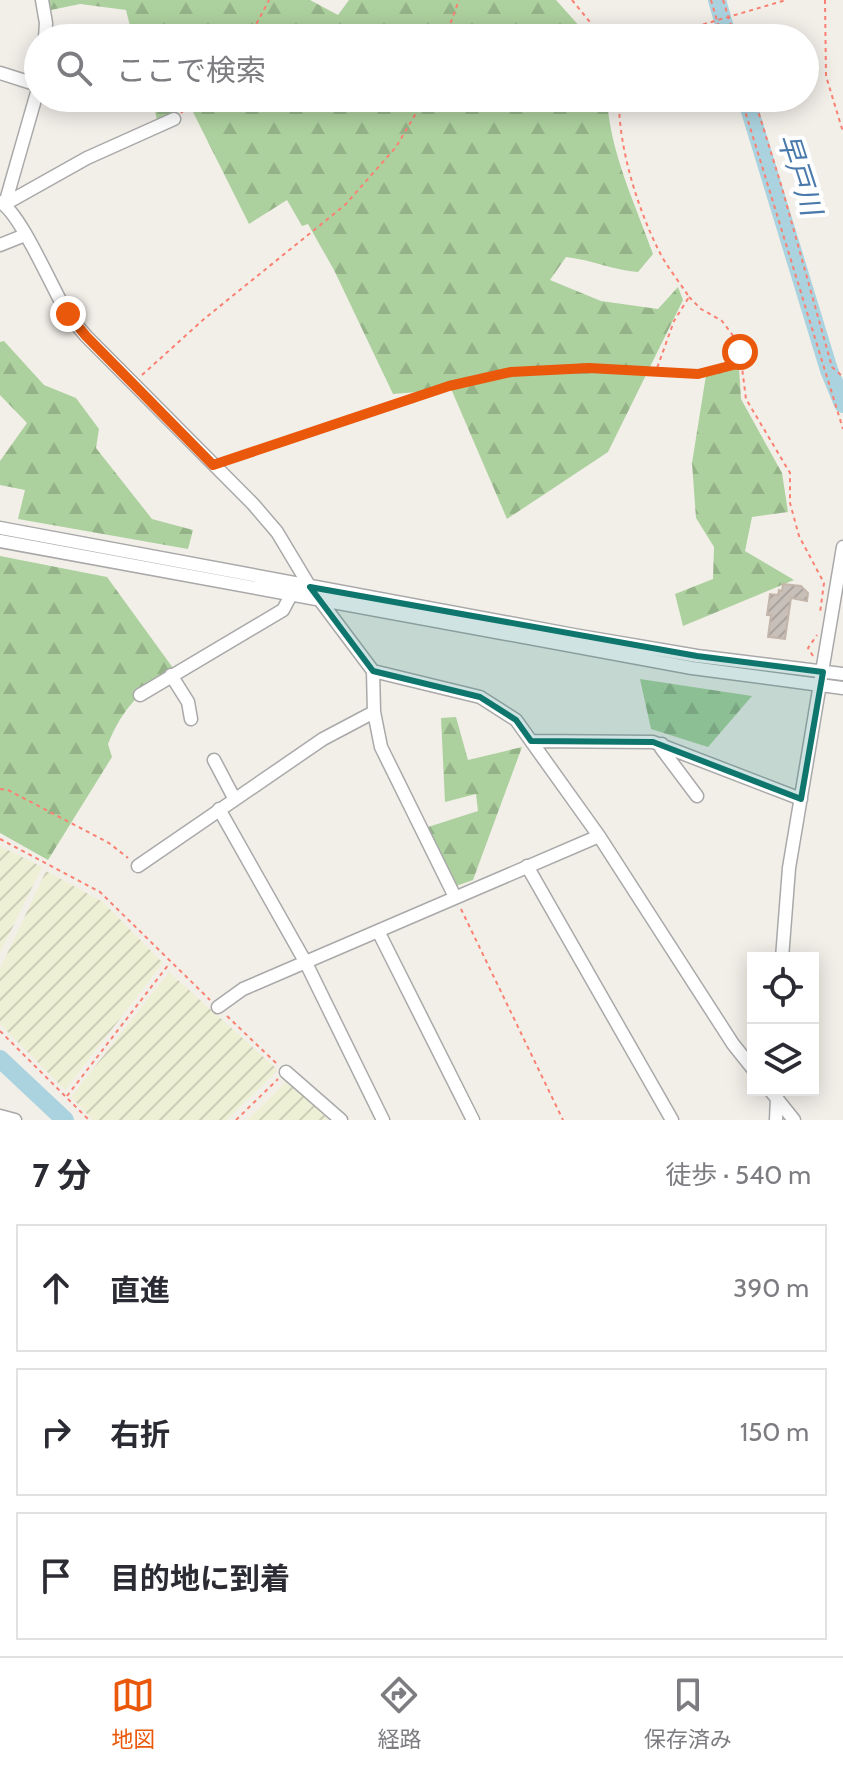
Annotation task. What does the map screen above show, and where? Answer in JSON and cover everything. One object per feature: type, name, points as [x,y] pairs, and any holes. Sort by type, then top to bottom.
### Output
[{"type":"street","points":[[42,0],[46,24]]},
{"type":"street","points":[[0,73],[24,82]]},
{"type":"street","points":[[2,203],[30,112]]},
{"type":"street","points":[[2,203],[87,158],[174,119]]},
{"type":"street","points":[[2,203],[25,235],[68,314],[277,532],[310,587],[373,671],[374,712],[381,747],[455,897]]},
{"type":"street","points":[[0,245],[25,235]]},
{"type":"street","points":[[1,534],[697,656],[843,674]]},
{"type":"street","points":[[1,534],[320,601],[692,668],[843,688]]},
{"type":"street","points":[[782,952],[789,868],[843,547]]},
{"type":"street","points":[[140,695],[283,610],[291,595]]},
{"type":"street","points":[[373,671],[480,697],[516,720],[599,836],[747,1062]]},
{"type":"street","points":[[171,675],[188,702],[191,719]]},
{"type":"street","points":[[138,866],[323,739],[374,712]]},
{"type":"street","points":[[531,741],[662,744],[801,799]]},
{"type":"street","points":[[662,744],[661,748],[697,796]]},
{"type":"street","points":[[214,760],[234,798]]},
{"type":"street","points":[[219,809],[306,963],[383,1120]]},
{"type":"street","points":[[218,1007],[243,989],[599,836]]},
{"type":"street","points":[[527,866],[672,1120]]},
{"type":"street","points":[[378,931],[473,1120]]},
{"type":"street","points":[[286,1072],[341,1120]]},
{"type":"street","points":[[775,1096],[776,1120]]},
{"type":"street","points":[[777,1096],[794,1120]]},
{"type":"street","points":[[0,1116],[15,1120]]},
{"type":"path","points":[[256,24],[269,0]]},
{"type":"path","points":[[450,24],[459,0]]},
{"type":"path","points":[[572,0],[592,24]]},
{"type":"path","points":[[711,0],[718,24]]},
{"type":"path","points":[[723,0],[731,24]]},
{"type":"path","points":[[704,24],[786,0]]},
{"type":"path","points":[[825,0],[826,76],[843,132]]},
{"type":"path","points":[[174,119],[182,112]]},
{"type":"path","points":[[133,383],[216,309],[345,205],[396,147],[417,112]]},
{"type":"path","points":[[618,112],[618,123],[636,193],[658,250],[689,297],[701,309],[722,321],[734,337],[746,399],[790,473],[790,503],[799,536],[824,583],[819,621]]},
{"type":"path","points":[[745,112],[843,429]]},
{"type":"path","points":[[758,112],[832,367],[843,377]]},
{"type":"path","points":[[656,372],[674,321],[689,297]]},
{"type":"path","points":[[213,465],[449,386],[511,372],[589,368],[698,374],[741,363]]},
{"type":"path","points":[[817,634],[808,648],[823,672]]},
{"type":"path","points":[[0,789],[8,790],[109,843],[138,866]]},
{"type":"path","points":[[0,839],[100,892],[286,1072],[236,1120]]},
{"type":"path","points":[[455,897],[563,1120]]},
{"type":"path","points":[[67,1096],[170,963]]},
{"type":"path","points":[[0,1031],[89,1120]]},
{"type":"highlighted area","points":[[310,587],[697,656],[823,672],[801,799],[653,742],[531,741],[516,720],[480,697],[373,671]]},
{"type":"green space","points":[[49,0],[310,0],[338,15],[349,0],[556,0],[577,24],[130,24],[126,10],[80,4],[51,10]]},
{"type":"green space","points":[[155,112],[176,112],[157,120]]},
{"type":"green space","points":[[193,112],[608,112],[618,158],[653,254],[638,272],[566,257],[550,280],[601,301],[658,309],[678,287],[683,300],[608,452],[507,519],[449,384],[418,392],[393,394],[334,270],[308,224],[302,226],[287,200],[249,224]]},
{"type":"green space","points":[[4,341],[44,385],[76,398],[99,429],[96,448],[152,519],[193,530],[188,549],[18,519],[25,490],[0,485],[0,461],[27,423],[0,395],[0,342]]},
{"type":"green space","points":[[739,368],[741,399],[782,473],[788,512],[752,517],[745,551],[794,580],[683,626],[675,594],[713,579],[714,547],[696,518],[692,463],[707,369]]},
{"type":"green space","points":[[0,556],[107,577],[173,668],[142,693],[120,719],[108,744],[112,757],[48,860],[0,833]]},
{"type":"green space","points":[[640,679],[752,696],[708,747],[651,729]]},
{"type":"green space","points":[[456,717],[468,760],[522,747],[473,880],[456,886],[428,827],[478,811],[476,794],[445,802],[441,718]]},
{"type":"green space","points":[[0,846],[42,867],[0,953]]},
{"type":"green space","points":[[46,871],[103,902],[163,963],[65,1090],[0,1024],[0,969]]},
{"type":"green space","points":[[169,972],[278,1070],[227,1120],[93,1120],[71,1097]]},
{"type":"green space","points":[[288,1080],[329,1120],[247,1120]]},
{"type":"building","points":[[783,584],[801,586],[808,593],[807,601],[791,598],[785,639],[768,637],[770,594],[778,595]]},
{"type":"waterway","name":"早戸川","points":[[717,0],[724,24]]},
{"type":"waterway","name":"早戸川","points":[[750,112],[829,370],[843,404]]},
{"type":"waterway","points":[[0,1059],[65,1120]]},
{"type":"route","points":[[68,314],[213,465],[449,386],[511,372],[589,368],[698,374],[741,363],[740,352]]}]
